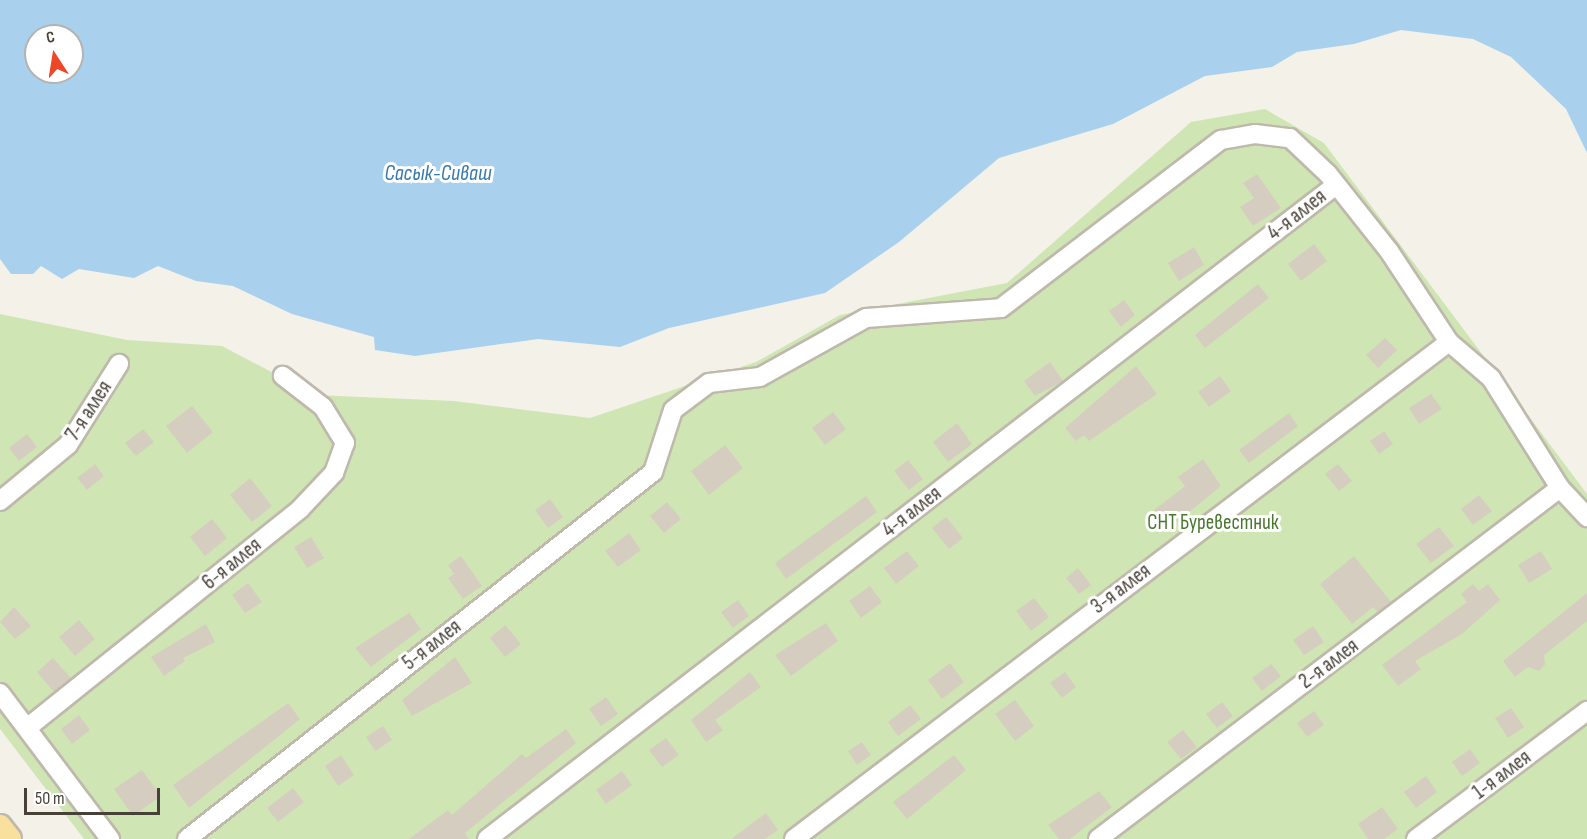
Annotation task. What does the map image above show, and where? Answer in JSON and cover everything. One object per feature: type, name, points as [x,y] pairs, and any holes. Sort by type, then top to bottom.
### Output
[{"type":"main road","points":[[0,826],[10,839]]},
{"type":"lane","name":"5-я аллея","points":[[187,839],[653,472],[673,410],[709,383],[760,377],[866,318],[1001,308],[1221,140],[1255,134],[1290,138],[1336,185],[1449,342],[1491,378],[1560,488],[1587,517]]},
{"type":"lane","name":"4-я аллея","points":[[487,839],[1336,185]]},
{"type":"lane","name":"3-я аллея","points":[[794,839],[1449,342]]},
{"type":"lane","name":"7-я аллея","points":[[0,501],[68,446],[119,364]]},
{"type":"lane","name":"6-я аллея","points":[[27,728],[300,509],[334,473],[345,442],[323,407],[283,376]]},
{"type":"lane","name":"2-я аллея","points":[[1098,839],[1560,488]]},
{"type":"lane","points":[[0,693],[110,839]]},
{"type":"lane","name":"1-я аллея","points":[[1416,839],[1587,711]]},
{"type":"green space","name":"СНТ Буревестник","points":[[1265,109],[1324,143],[1587,494],[1587,839],[84,839],[0,729],[0,314],[127,340],[222,346],[315,395],[454,401],[590,418],[756,362],[840,315],[1007,283],[1191,122]]},
{"type":"water","name":"Сасык-Сиваш","points":[[0,0],[1587,0],[1587,153],[1566,109],[1511,57],[1473,39],[1401,30],[1354,44],[1297,52],[1272,67],[1205,76],[1113,124],[999,158],[899,242],[825,293],[669,328],[620,347],[538,339],[415,356],[375,350],[374,337],[292,314],[233,286],[196,281],[158,266],[134,278],[79,269],[62,279],[41,266],[33,274],[11,274],[0,259]]},
{"type":"building","points":[[1257,174],[1281,208],[1253,226],[1240,207],[1254,198],[1243,183]]},
{"type":"building","points":[[1314,244],[1327,261],[1301,281],[1288,264]]},
{"type":"building","points":[[1194,247],[1204,265],[1179,281],[1168,263]]},
{"type":"building","points":[[1258,284],[1269,298],[1205,348],[1195,335]]},
{"type":"building","points":[[1124,300],[1135,315],[1121,327],[1109,311]]},
{"type":"building","points":[[1385,338],[1397,350],[1378,368],[1366,355]]},
{"type":"building","points":[[1050,362],[1063,381],[1035,396],[1024,381]]},
{"type":"building","points":[[1136,366],[1157,394],[1089,441],[1084,435],[1076,441],[1065,428]]},
{"type":"building","points":[[1220,376],[1231,391],[1209,407],[1198,392]]},
{"type":"building","points":[[1431,394],[1442,409],[1419,424],[1409,408]]},
{"type":"building","points":[[192,406],[213,432],[187,453],[166,426]]},
{"type":"building","points":[[833,412],[846,429],[825,445],[812,428]]},
{"type":"building","points":[[1289,413],[1298,426],[1249,463],[1239,450]]},
{"type":"building","points":[[957,423],[972,444],[948,462],[933,442]]},
{"type":"building","points":[[143,429],[154,442],[136,456],[125,443]]},
{"type":"building","points":[[1384,431],[1393,444],[1379,454],[1370,441]]},
{"type":"building","points":[[27,434],[37,447],[19,461],[9,448]]},
{"type":"building","points":[[725,445],[743,468],[709,495],[691,471]]},
{"type":"building","points":[[1203,459],[1221,486],[1167,530],[1153,511],[1185,486],[1178,477]]},
{"type":"building","points":[[908,460],[923,479],[909,490],[894,471]]},
{"type":"building","points":[[95,464],[104,476],[87,490],[77,478]]},
{"type":"building","points":[[1338,464],[1352,481],[1339,491],[1325,474]]},
{"type":"building","points":[[250,478],[272,506],[252,522],[230,495]]},
{"type":"building","points":[[1479,495],[1492,511],[1473,525],[1461,509]]},
{"type":"building","points":[[866,496],[877,512],[786,579],[775,563]]},
{"type":"building","points":[[550,499],[563,517],[548,528],[535,510]]},
{"type":"building","points":[[667,502],[681,519],[664,533],[650,516]]},
{"type":"building","points":[[946,517],[963,538],[949,549],[932,528]]},
{"type":"building","points":[[212,519],[227,538],[205,556],[190,537]]},
{"type":"building","points":[[1439,527],[1454,546],[1431,563],[1416,544]]},
{"type":"building","points":[[629,533],[641,550],[618,567],[605,551]]},
{"type":"building","points":[[311,537],[324,558],[307,568],[294,547]]},
{"type":"building","points":[[907,551],[919,566],[896,584],[884,568]]},
{"type":"building","points":[[1541,551],[1552,569],[1529,583],[1518,565]]},
{"type":"building","points":[[461,556],[482,586],[463,599],[448,578],[454,574],[448,565]]},
{"type":"building","points":[[1354,556],[1391,602],[1378,612],[1373,607],[1352,624],[1320,584]]},
{"type":"building","points":[[1078,568],[1091,585],[1079,594],[1066,578]]},
{"type":"building","points":[[248,583],[262,602],[245,613],[232,595]]},
{"type":"building","points":[[1473,584],[1479,591],[1488,584],[1500,600],[1462,634],[1415,661],[1421,669],[1398,686],[1382,665],[1467,602],[1461,594]]},
{"type":"building","points":[[870,586],[882,602],[861,618],[849,601]]},
{"type":"building","points":[[1587,593],[1587,621],[1544,655],[1545,665],[1539,671],[1528,667],[1515,677],[1503,661]]},
{"type":"building","points":[[1034,598],[1049,617],[1031,631],[1016,611]]},
{"type":"building","points":[[738,600],[749,616],[733,628],[721,612]]},
{"type":"building","points":[[14,607],[31,626],[15,639],[0,622]]},
{"type":"building","points":[[409,613],[421,629],[371,667],[355,648]]},
{"type":"building","points":[[79,620],[95,639],[75,656],[59,637]]},
{"type":"building","points":[[826,623],[838,641],[791,676],[775,655]]},
{"type":"building","points":[[206,624],[215,642],[183,658],[185,661],[164,676],[151,657]]},
{"type":"building","points":[[505,625],[521,644],[505,657],[490,638]]},
{"type":"building","points":[[1313,626],[1324,642],[1304,655],[1293,640]]},
{"type":"building","points":[[455,657],[472,683],[412,716],[402,700]]},
{"type":"building","points":[[53,658],[71,678],[54,692],[37,672]]},
{"type":"building","points":[[950,663],[964,682],[942,699],[928,680]]},
{"type":"building","points":[[1271,664],[1281,676],[1262,691],[1252,678]]},
{"type":"building","points":[[750,672],[761,687],[715,720],[723,730],[706,742],[691,720]]},
{"type":"building","points":[[1065,672],[1076,687],[1062,698],[1050,683]]},
{"type":"building","points":[[606,697],[618,714],[601,726],[589,709]]},
{"type":"building","points":[[1015,700],[1034,726],[1015,741],[995,714]]},
{"type":"building","points":[[1222,702],[1233,716],[1217,728],[1206,714]]},
{"type":"building","points":[[288,703],[300,719],[189,808],[173,785]]},
{"type":"building","points":[[910,705],[921,719],[898,736],[888,722]]},
{"type":"building","points":[[1511,708],[1524,727],[1508,738],[1495,718]]},
{"type":"building","points":[[1314,711],[1324,725],[1307,737],[1297,723]]},
{"type":"building","points":[[79,715],[90,730],[72,744],[61,729]]},
{"type":"building","points":[[383,726],[392,740],[375,751],[366,737]]},
{"type":"building","points":[[566,729],[576,743],[465,833],[469,839],[409,839],[448,810],[452,815],[522,754],[526,758]]},
{"type":"building","points":[[1183,730],[1197,747],[1181,759],[1167,742]]},
{"type":"building","points":[[666,738],[679,755],[662,767],[649,750]]},
{"type":"building","points":[[862,742],[871,755],[857,765],[848,751]]},
{"type":"building","points":[[1470,749],[1480,763],[1462,776],[1452,762]]},
{"type":"building","points":[[341,755],[354,775],[338,786],[325,766]]},
{"type":"building","points":[[954,755],[966,770],[907,819],[893,802]]},
{"type":"building","points":[[142,770],[161,796],[133,816],[114,789]]},
{"type":"building","points":[[622,771],[632,785],[606,804],[596,790]]},
{"type":"building","points":[[1426,776],[1437,792],[1416,808],[1404,792]]},
{"type":"building","points":[[293,788],[304,802],[278,822],[267,808]]},
{"type":"building","points":[[1099,791],[1112,807],[1070,839],[1059,839],[1048,825]]},
{"type":"building","points":[[1382,807],[1398,829],[1384,839],[1368,839],[1358,824]]},
{"type":"building","points":[[766,813],[778,830],[765,839],[731,839]]}]
